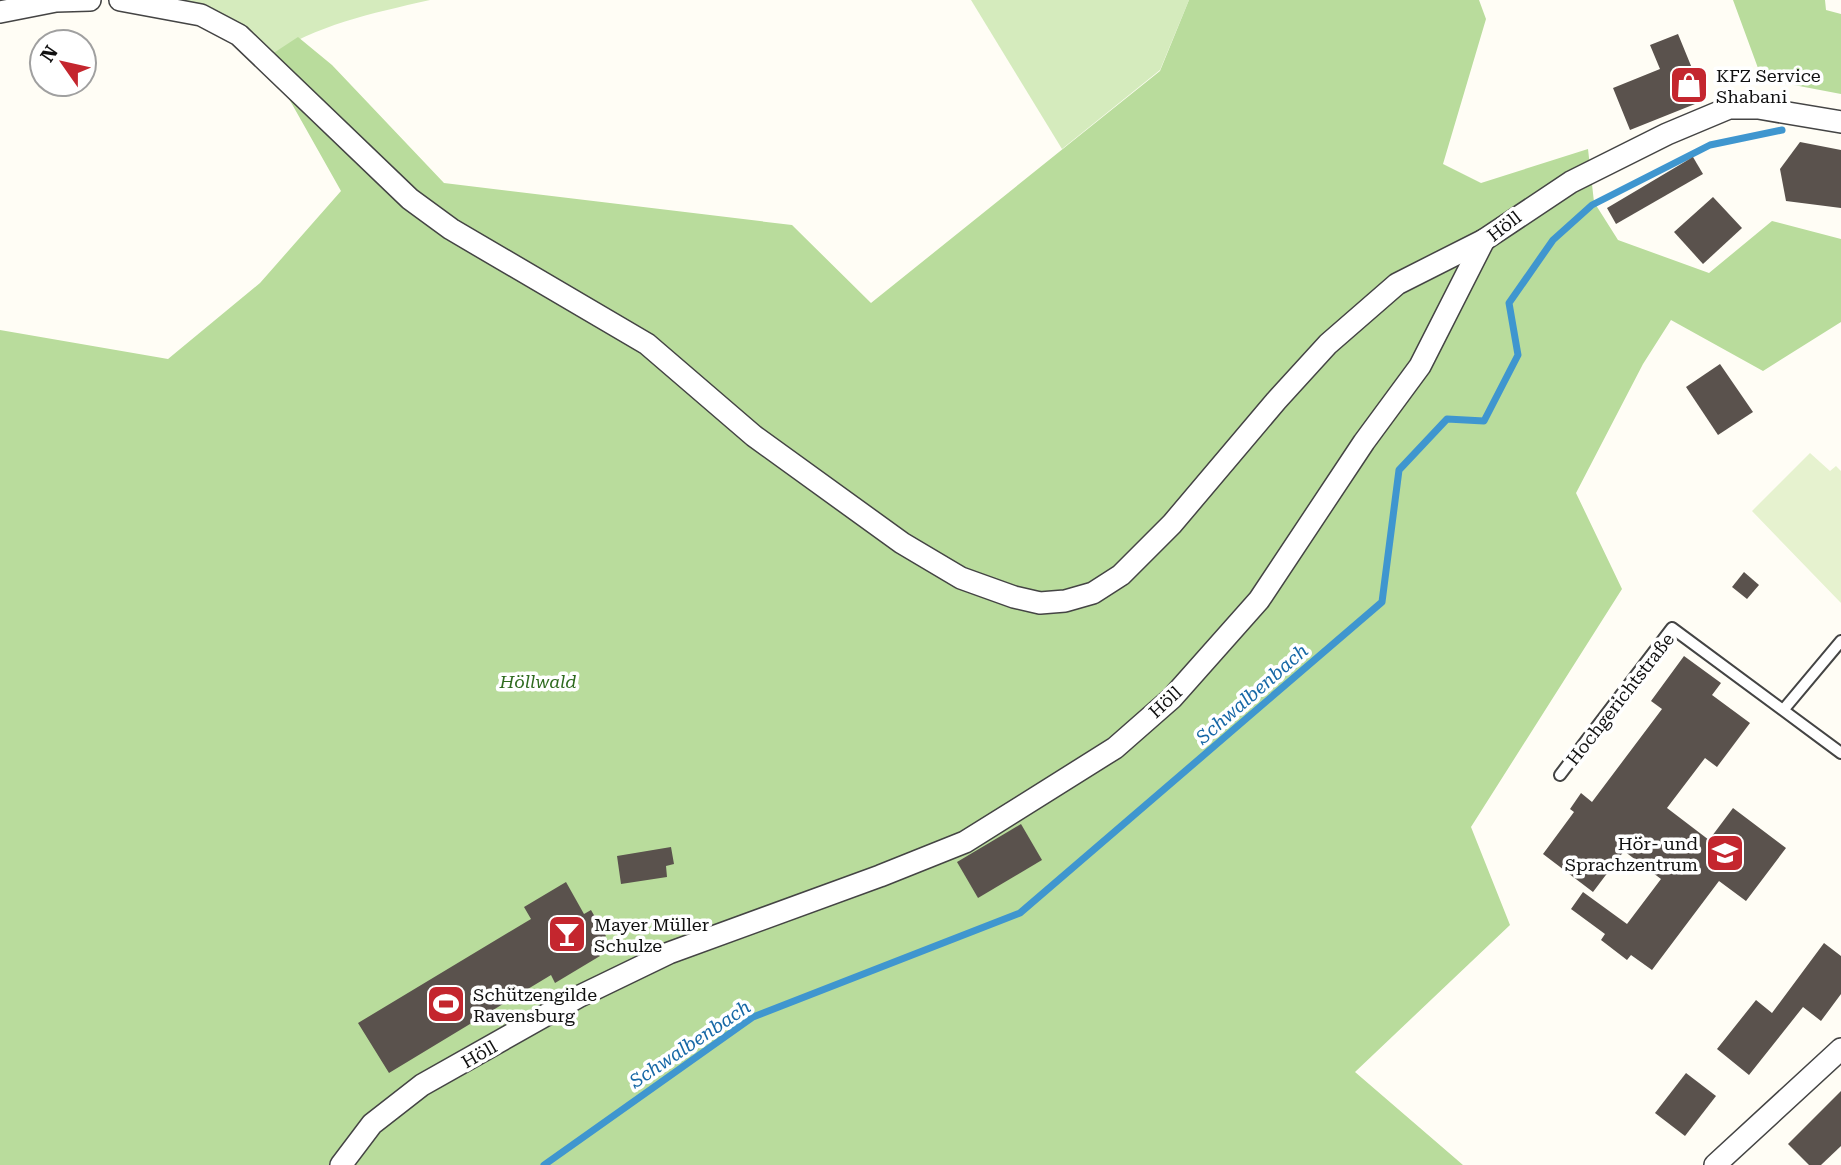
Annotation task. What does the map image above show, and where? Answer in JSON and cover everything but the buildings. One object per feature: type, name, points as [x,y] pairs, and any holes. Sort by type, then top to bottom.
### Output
[{"type":"street","points":[[0,12],[57,1],[90,0]]},
{"type":"street","points":[[120,0],[201,15],[239,35],[410,199],[451,229],[647,344],[754,436],[902,543],[961,578],[1014,597],[1040,603],[1065,601],[1093,593],[1121,575],[1172,524],[1328,344],[1397,284],[1484,240]]},
{"type":"street","name":"Höll","points":[[341,1165],[372,1124],[422,1085],[578,997],[669,953],[965,842],[1115,748],[1172,698],[1259,600],[1364,442],[1420,366],[1484,240],[1571,182],[1667,134],[1728,108],[1758,108],[1841,122]]},
{"type":"street","points":[[1715,1165],[1841,1049]]},
{"type":"lane","name":"Hochgerichtstraße","points":[[1560,775],[1672,628],[1841,753]]},
{"type":"lane","points":[[1784,709],[1841,641]]},
{"type":"green space","points":[[120,0],[430,0],[325,28],[266,58],[239,35]]},
{"type":"green space","points":[[971,0],[1189,0],[1160,70],[1062,149]]},
{"type":"green space","name":"Höllwald","points":[[1189,0],[1479,0],[1486,19],[1443,164],[1481,183],[1588,149],[1594,202],[1618,240],[1709,273],[1772,221],[1841,239],[1841,322],[1763,371],[1671,320],[1643,364],[1576,493],[1622,589],[1471,827],[1510,925],[1355,1072],[1463,1165],[0,1165],[0,330],[168,359],[260,283],[341,191],[266,58],[298,37],[332,65],[444,183],[792,225],[871,303],[1160,71]]},
{"type":"green space","points":[[1733,0],[1825,0],[1826,10],[1841,14],[1841,94],[1762,79]]},
{"type":"green space","points":[[1810,453],[1830,471],[1836,466],[1841,471],[1841,603],[1752,511]]},
{"type":"waterway","name":"Schwalbenbach","points":[[544,1165],[753,1017],[1020,913],[1382,602],[1399,470],[1447,419],[1484,421],[1518,355],[1509,303],[1553,240],[1592,205],[1710,145],[1782,130]]},
{"type":"place","name":"KFZ Service Shabani","points":[[1689,85]]},
{"type":"place","name":"Hör- und Sprachzentrum","points":[[1725,853]]},
{"type":"place","name":"Mayer Müller Schulze","points":[[567,934]]},
{"type":"place","name":"Schützengilde Ravensburg","points":[[446,1004]]}]
